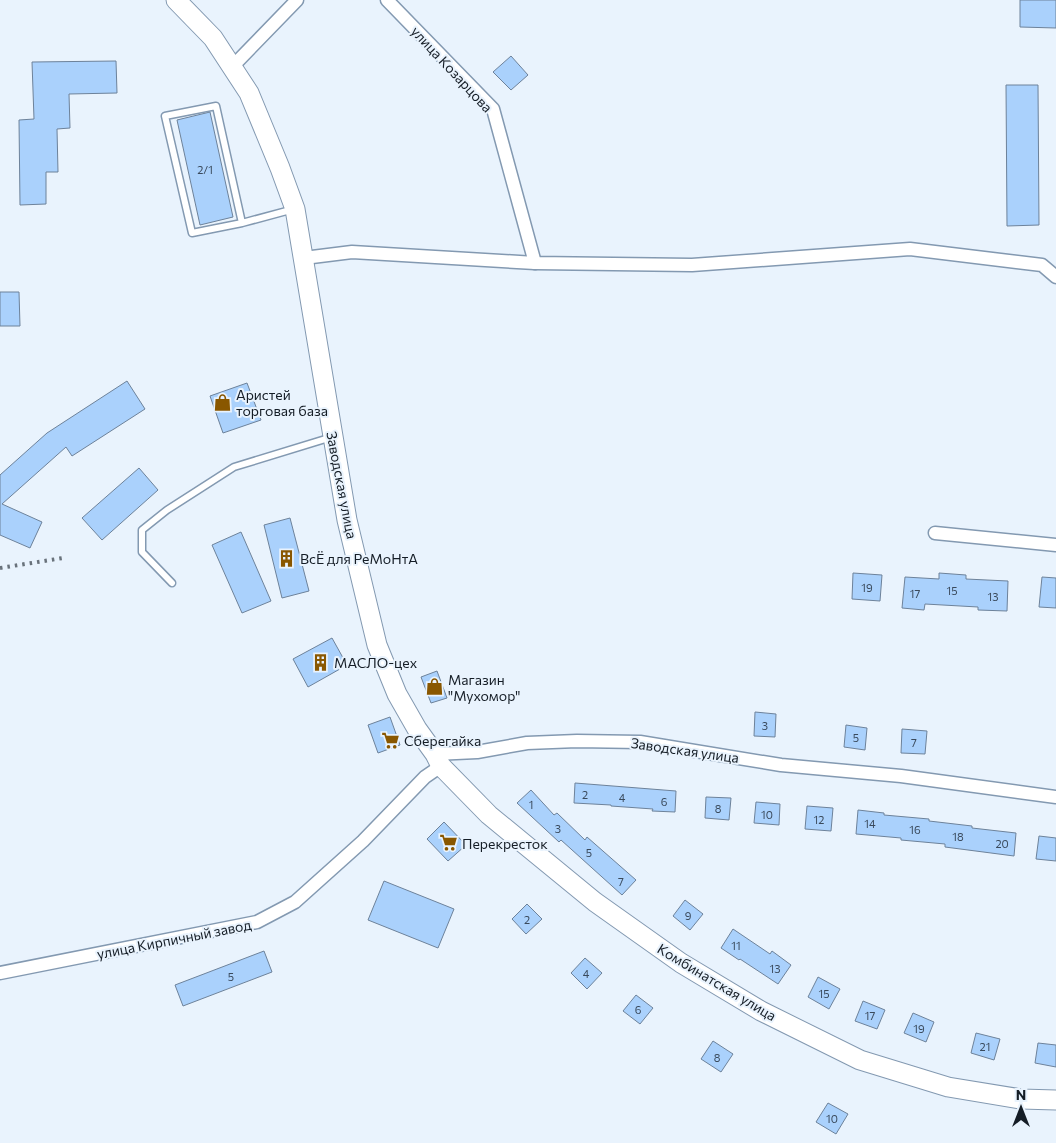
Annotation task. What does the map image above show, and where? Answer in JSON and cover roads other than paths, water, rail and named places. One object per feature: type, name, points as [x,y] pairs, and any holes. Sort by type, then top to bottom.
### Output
[{"type":"main road","name":"Заводская улица","points":[[176,0],[213,38],[249,93],[295,209],[347,520],[377,645],[397,694],[438,760]]},
{"type":"main road","name":"Комбинатская улица","points":[[438,760],[489,815],[595,902],[681,963],[760,1011],[860,1060],[939,1084],[1021,1099],[1056,1100]]},
{"type":"street","points":[[232,67],[297,0]]},
{"type":"street","name":"улица Козарцова","points":[[387,0],[493,109],[535,263]]},
{"type":"street","points":[[304,258],[352,252],[535,263],[692,265],[910,249],[1042,265],[1056,277]]},
{"type":"street","points":[[935,533],[1056,545]]},
{"type":"street","name":"Заводская улица","points":[[438,760],[527,743],[577,741],[640,742],[781,765],[901,776],[1056,797]]},
{"type":"street","name":"улица Кирпичный завод","points":[[0,973],[257,922],[295,902],[363,841],[425,777],[438,760]]},
{"type":"lane","points":[[242,223],[216,106],[165,116],[192,233],[242,223],[295,209]]},
{"type":"lane","points":[[172,583],[142,552],[142,530],[167,510],[234,467],[332,436]]},
{"type":"railway","points":[[0,568],[63,558]]},
{"type":"place","name":"Аристей торговая база","points":[[222,402]]},
{"type":"place","name":"ВсЁ для РеМоНтА","points":[[286,558]]},
{"type":"place","name":"МАСЛО-цех","points":[[320,662]]},
{"type":"place","name":"Магазин \"Мухомор\"","points":[[434,687]]},
{"type":"place","name":"Сберегайка","points":[[390,740]]},
{"type":"place","name":"Перекресток","points":[[448,843]]}]
